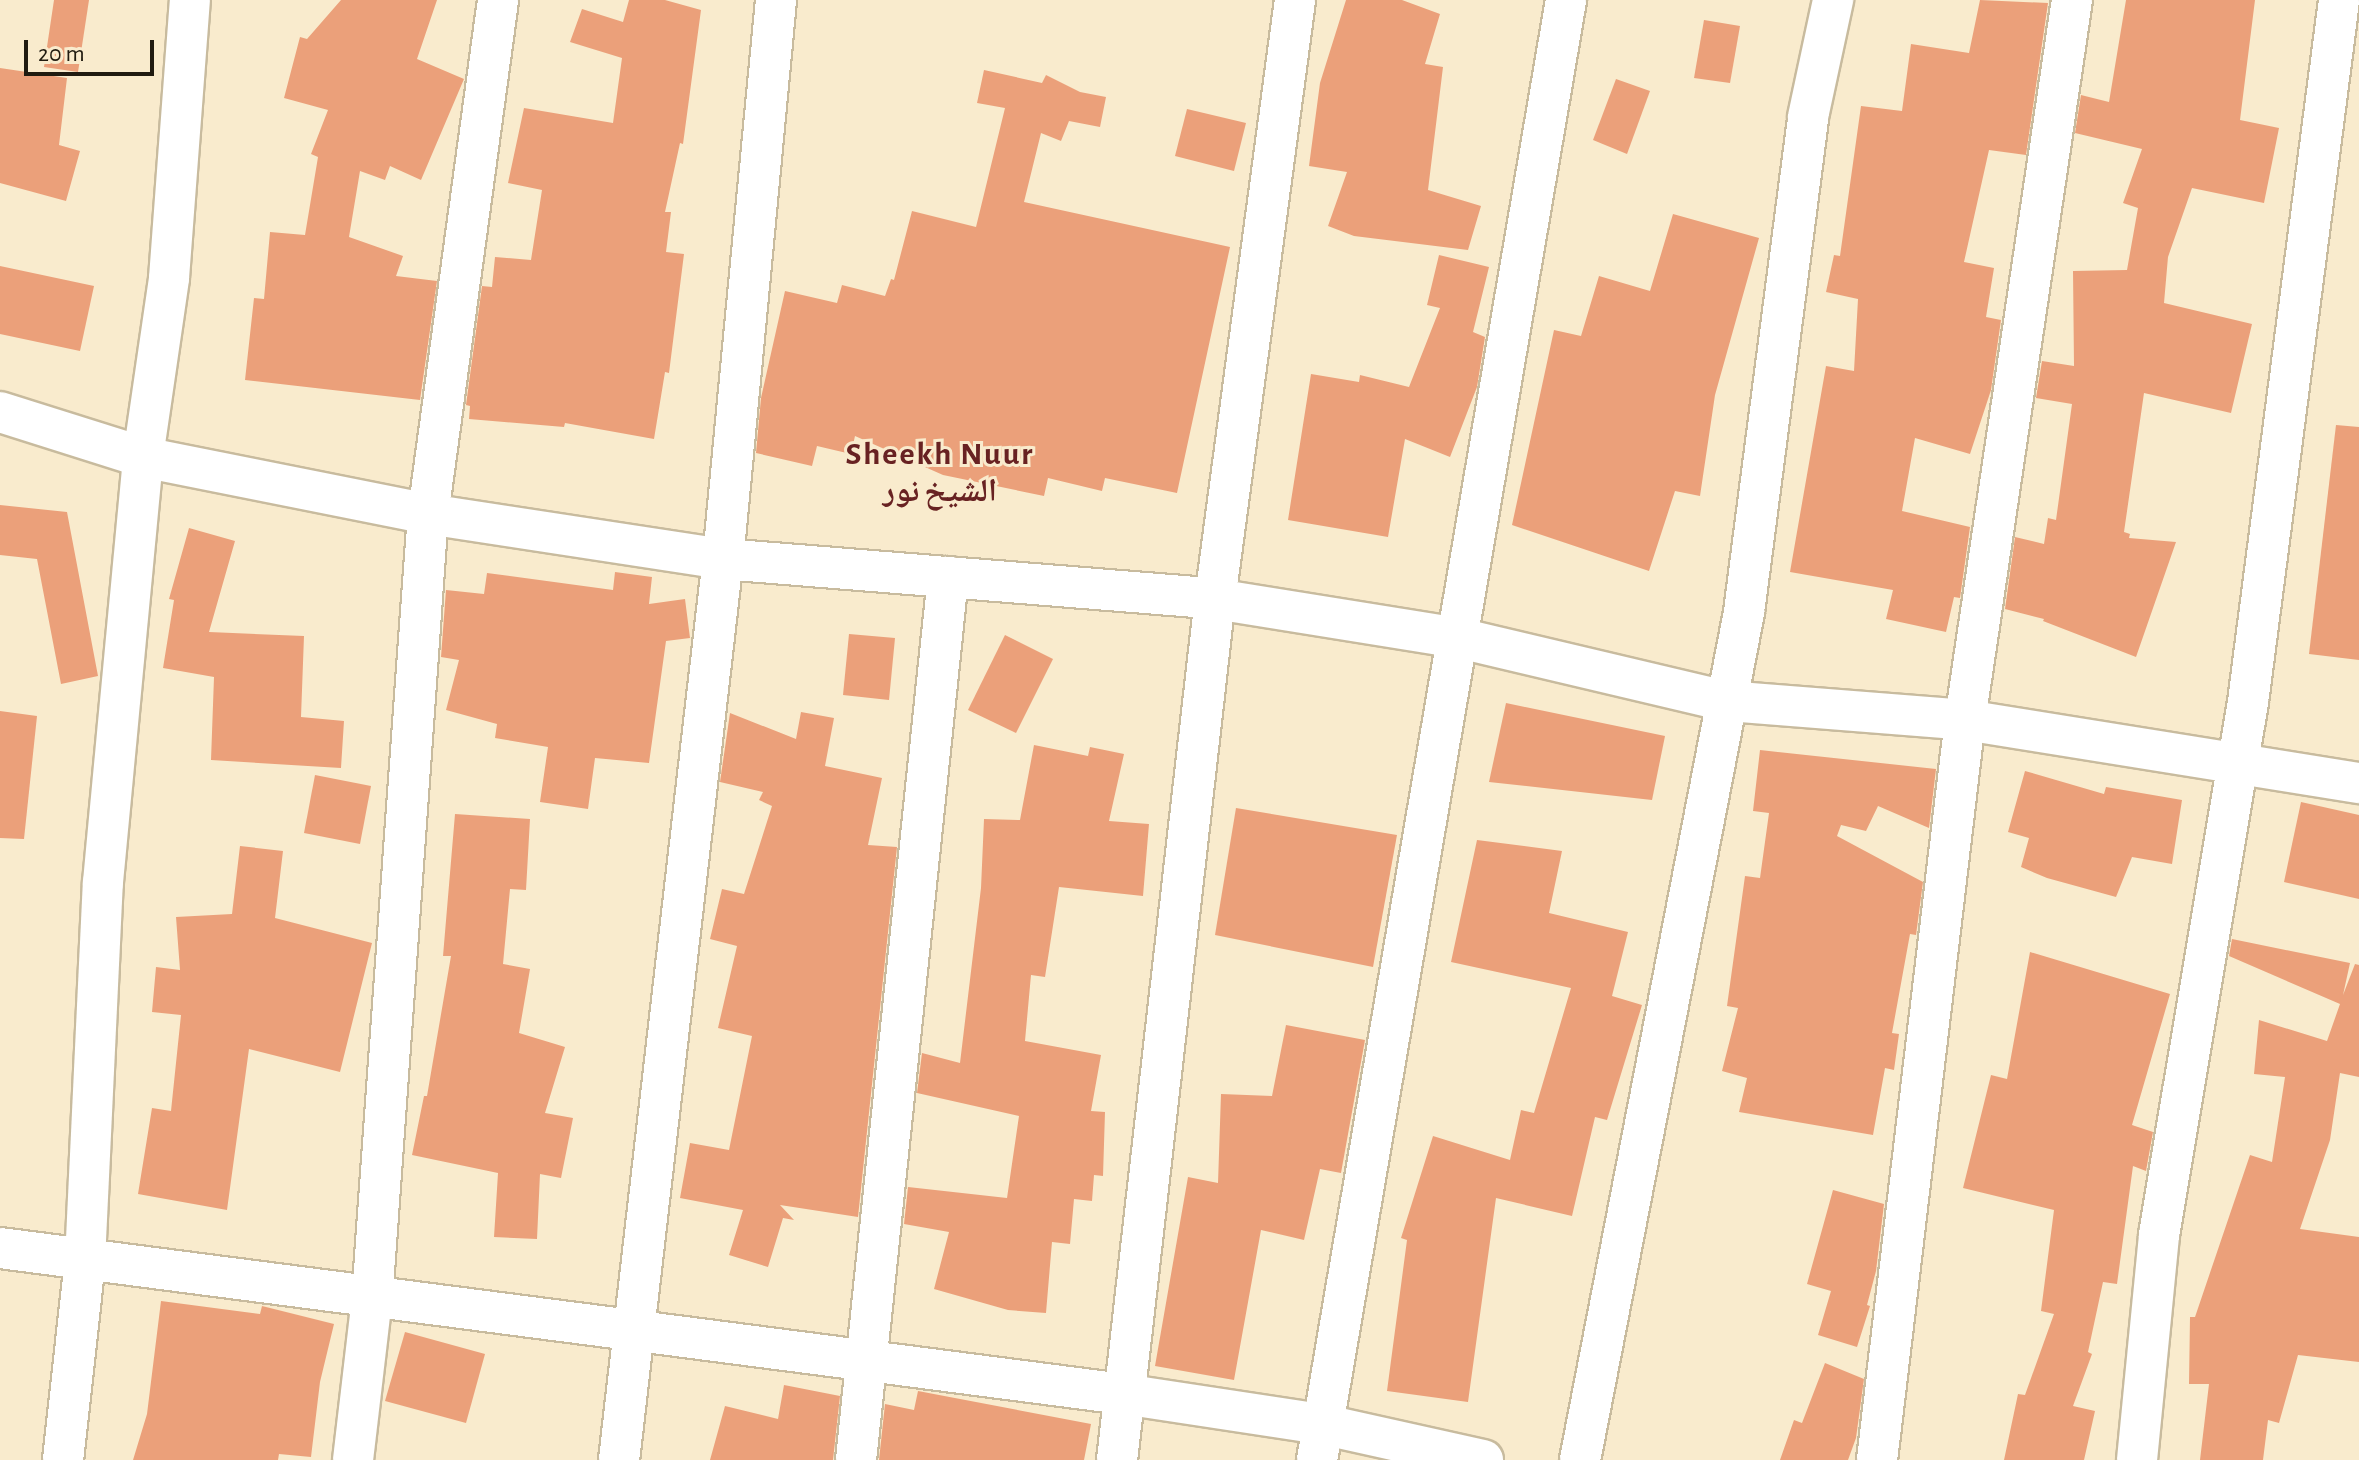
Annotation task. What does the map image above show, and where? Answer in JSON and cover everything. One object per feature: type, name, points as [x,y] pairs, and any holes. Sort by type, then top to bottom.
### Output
[{"type":"street","points":[[63,1460],[85,1261],[103,882],[143,457],[169,278],[190,0]]},
{"type":"street","points":[[353,1460],[372,1299],[428,514],[498,0]]},
{"type":"street","points":[[619,1460],[723,559],[776,0]]},
{"type":"street","points":[[1117,1460],[1215,599],[1295,0]]},
{"type":"street","points":[[1319,1442],[1566,0]]},
{"type":"street","points":[[1580,1460],[1709,809],[1744,612],[1808,117],[1833,0]]},
{"type":"street","points":[[1877,1460],[1965,720],[2072,0]]},
{"type":"street","points":[[2137,1460],[2159,1235],[2238,764],[2286,426],[2339,0]]},
{"type":"street","points":[[0,412],[143,457],[428,514],[723,559],[1215,599],[1459,638],[1726,701],[1965,720],[2359,783]]},
{"type":"street","points":[[856,1460],[948,577]]},
{"type":"street","points":[[0,1248],[632,1333],[1123,1394],[1319,1442],[1483,1460]]},
{"type":"building","points":[[54,0],[89,0],[78,72],[44,67]]},
{"type":"building","points":[[341,0],[437,0],[417,59],[464,79],[421,180],[390,166],[385,180],[360,171],[349,237],[403,256],[396,276],[437,281],[420,400],[245,380],[254,298],[264,299],[270,232],[305,235],[318,157],[311,154],[328,110],[284,98],[300,37],[307,39]]},
{"type":"building","points":[[629,0],[665,0],[701,10],[683,144],[680,143],[665,212],[671,212],[666,252],[684,254],[669,373],[665,372],[654,439],[565,423],[564,427],[469,419],[470,406],[466,405],[482,286],[492,287],[495,257],[531,260],[542,190],[508,183],[524,108],[613,123],[622,58],[570,42],[582,9],[623,22]]},
{"type":"building","points":[[1346,0],[1402,0],[1440,14],[1425,64],[1443,67],[1428,190],[1481,206],[1468,250],[1354,236],[1328,226],[1347,172],[1309,166],[1320,83]]},
{"type":"building","points":[[1980,0],[2048,3],[2026,155],[1989,150],[1964,262],[1994,268],[1986,317],[2001,320],[1991,390],[1970,454],[1915,438],[1902,511],[1970,527],[1960,598],[1954,597],[1946,632],[1886,619],[1893,590],[1790,572],[1826,366],[1854,371],[1858,299],[1826,292],[1834,255],[1840,256],[1861,106],[1902,111],[1911,44],[1969,53]]},
{"type":"building","points":[[2126,0],[2255,0],[2240,120],[2279,128],[2264,203],[2192,188],[2168,257],[2164,303],[2252,324],[2231,413],[2144,393],[2124,532],[2130,534],[2129,538],[2176,542],[2136,657],[2044,619],[2005,609],[2015,537],[2044,544],[2048,518],[2056,520],[2072,404],[2036,398],[2042,361],[2074,366],[2073,271],[2127,270],[2138,208],[2123,203],[2142,149],[2075,133],[2081,95],[2109,102]]},
{"type":"building","points":[[1704,20],[1740,26],[1730,83],[1694,78]]},
{"type":"building","points":[[0,68],[67,78],[59,145],[80,151],[66,201],[0,183]]},
{"type":"building","points":[[984,70],[1042,83],[1046,75],[1080,92],[1106,97],[1100,127],[1069,121],[1061,141],[1041,133],[1024,202],[1230,247],[1177,493],[1105,478],[1102,491],[1048,478],[1044,496],[943,475],[855,436],[851,454],[817,446],[812,466],[756,453],[761,398],[785,291],[837,303],[842,285],[885,296],[891,279],[894,280],[912,211],[976,227],[1005,108],[977,103]]},
{"type":"building","points":[[1616,79],[1650,91],[1627,154],[1593,140]]},
{"type":"building","points":[[1187,109],[1246,123],[1234,171],[1175,156]]},
{"type":"building","points":[[1673,214],[1759,238],[1715,395],[1700,496],[1675,491],[1649,571],[1512,525],[1554,330],[1581,336],[1599,276],[1650,291]]},
{"type":"building","points":[[1439,255],[1489,267],[1473,332],[1485,337],[1477,387],[1450,457],[1405,439],[1388,537],[1288,520],[1311,374],[1359,382],[1360,375],[1409,387],[1440,308],[1427,305]]},
{"type":"building","points":[[0,266],[94,286],[80,351],[0,334]]},
{"type":"building","points":[[2336,425],[2359,427],[2359,660],[2309,654]]},
{"type":"building","points":[[0,505],[67,512],[98,676],[61,684],[37,559],[0,555]]},
{"type":"building","points":[[189,528],[235,541],[209,632],[304,636],[301,717],[344,721],[341,768],[211,760],[214,677],[163,668],[174,600],[169,599]]},
{"type":"building","points":[[615,572],[652,577],[649,604],[685,599],[690,638],[666,641],[649,763],[595,758],[588,809],[540,802],[548,747],[495,738],[497,724],[446,710],[459,660],[441,657],[446,590],[484,594],[487,573],[613,590]]},
{"type":"building","points":[[849,634],[895,638],[889,700],[843,695]]},
{"type":"building","points":[[1005,635],[1053,659],[1016,733],[968,710]]},
{"type":"building","points":[[1506,703],[1665,736],[1652,800],[1489,782]]},
{"type":"building","points":[[0,711],[37,716],[24,839],[0,838]]},
{"type":"building","points":[[801,712],[834,718],[825,766],[882,778],[868,845],[897,847],[858,1217],[780,1205],[794,1220],[783,1218],[768,1267],[729,1255],[743,1210],[680,1198],[690,1143],[729,1150],[752,1036],[718,1028],[737,946],[710,939],[722,889],[744,894],[772,806],[759,800],[763,792],[720,782],[730,713],[796,739]]},
{"type":"building","points":[[1034,745],[1088,756],[1090,747],[1124,754],[1109,821],[1149,824],[1143,896],[1059,887],[1045,977],[1031,975],[1025,1041],[1101,1055],[1091,1111],[1105,1112],[1103,1176],[1094,1175],[1092,1201],[1074,1199],[1070,1244],[1052,1242],[1046,1313],[1008,1310],[934,1289],[949,1232],[904,1224],[908,1187],[1007,1198],[1019,1116],[917,1093],[922,1053],[960,1063],[981,888],[984,819],[1020,820]]},
{"type":"building","points":[[1760,750],[1936,769],[1929,828],[1878,806],[1866,831],[1841,825],[1837,836],[1923,882],[1916,935],[1910,934],[1892,1033],[1899,1034],[1894,1070],[1885,1068],[1873,1135],[1739,1112],[1747,1078],[1722,1071],[1738,1008],[1727,1006],[1745,876],[1760,878],[1769,813],[1753,811]]},
{"type":"building","points":[[2025,771],[2104,794],[2106,787],[2182,800],[2172,864],[2132,857],[2116,897],[2047,878],[2021,867],[2029,838],[2008,832]]},
{"type":"building","points":[[315,775],[371,786],[360,844],[304,833]]},
{"type":"building","points":[[2301,802],[2359,815],[2359,899],[2284,882]]},
{"type":"building","points":[[1236,808],[1397,835],[1373,967],[1215,935]]},
{"type":"building","points":[[455,814],[530,819],[526,890],[510,889],[503,964],[530,969],[519,1033],[565,1047],[545,1113],[573,1118],[561,1178],[540,1174],[537,1239],[494,1237],[498,1173],[412,1155],[424,1096],[427,1096],[451,956],[443,956]]},
{"type":"building","points":[[1477,840],[1562,851],[1549,913],[1628,932],[1612,996],[1642,1005],[1607,1120],[1595,1117],[1572,1216],[1496,1198],[1468,1402],[1387,1391],[1407,1240],[1401,1238],[1433,1136],[1510,1160],[1521,1110],[1534,1113],[1571,988],[1451,962]]},
{"type":"building","points":[[240,846],[283,851],[275,918],[372,943],[340,1072],[249,1049],[227,1210],[138,1194],[152,1108],[171,1111],[181,1015],[152,1012],[156,967],[180,970],[176,917],[232,914]]},
{"type":"building","points":[[2232,939],[2350,963],[2343,995],[2355,964],[2359,965],[2359,1077],[2340,1073],[2330,1140],[2300,1229],[2359,1237],[2359,1362],[2298,1355],[2279,1423],[2268,1420],[2263,1460],[2200,1460],[2209,1384],[2189,1384],[2190,1317],[2195,1317],[2250,1155],[2272,1162],[2285,1077],[2254,1074],[2259,1020],[2327,1041],[2340,1004],[2229,956]]},
{"type":"building","points":[[2030,952],[2170,994],[2132,1125],[2153,1132],[2146,1171],[2133,1166],[2117,1284],[2103,1282],[2088,1352],[2092,1354],[2073,1406],[2095,1411],[2084,1460],[2004,1460],[2018,1394],[2025,1395],[2054,1314],[2041,1311],[2054,1210],[1963,1188],[1991,1075],[2007,1079]]},
{"type":"building","points":[[1286,1025],[1365,1040],[1341,1173],[1320,1169],[1304,1240],[1261,1230],[1234,1380],[1155,1366],[1188,1177],[1218,1183],[1221,1094],[1272,1096]]},
{"type":"building","points":[[1833,1190],[1884,1204],[1876,1271],[1867,1305],[1870,1306],[1857,1347],[1818,1335],[1831,1291],[1807,1284]]},
{"type":"building","points":[[161,1301],[260,1314],[262,1306],[334,1324],[320,1382],[311,1457],[279,1454],[278,1460],[133,1460],[147,1414]]},
{"type":"building","points":[[405,1332],[485,1354],[466,1423],[385,1401]]},
{"type":"building","points":[[1825,1363],[1864,1379],[1856,1438],[1848,1460],[1780,1460],[1794,1420],[1802,1423]]},
{"type":"building","points":[[784,1385],[840,1396],[833,1460],[710,1460],[725,1406],[778,1419]]},
{"type":"building","points":[[918,1391],[1091,1424],[1084,1460],[879,1460],[885,1404],[914,1410]]},
{"type":"district","name":"Sheekh Nuur الشيخ نور","points":[[940,474]]}]
